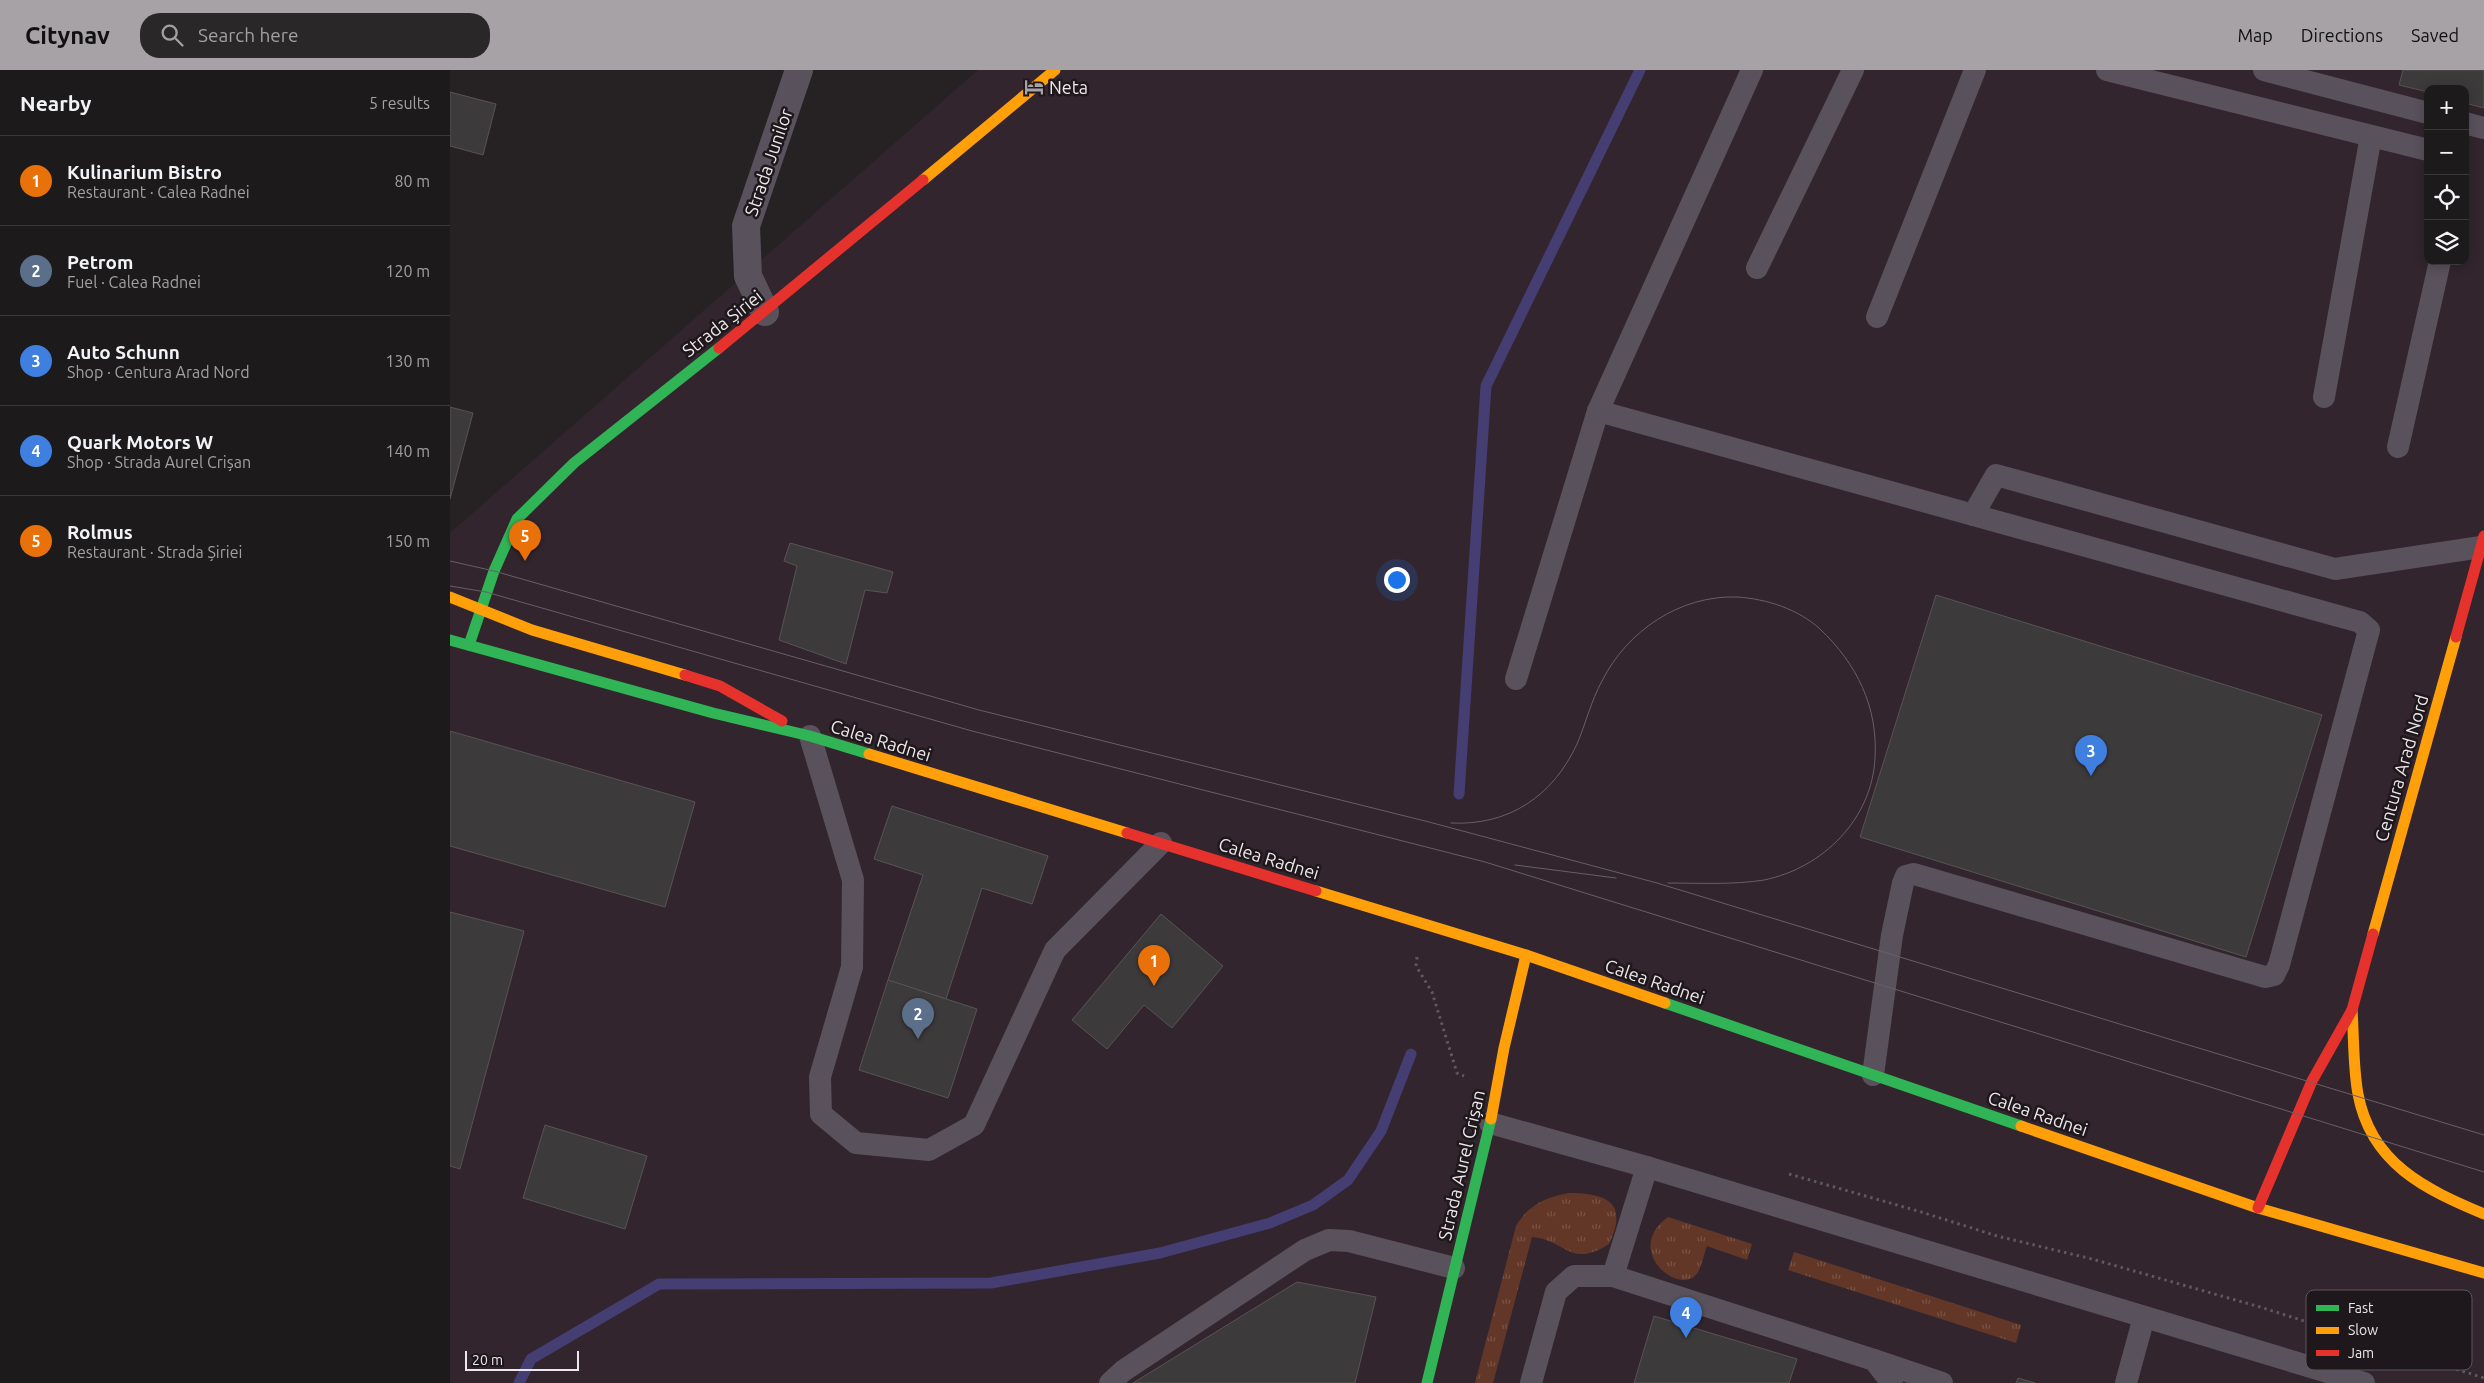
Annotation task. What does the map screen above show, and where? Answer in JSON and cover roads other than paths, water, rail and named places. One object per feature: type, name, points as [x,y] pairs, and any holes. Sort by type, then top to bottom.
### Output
[{"type":"main road","name":"Strada Șiriei","points":[[469,645],[494,571],[517,519],[574,463],[765,312],[1055,70]]},
{"type":"main road","name":"Centura Arad Nord","points":[[2258,1208],[2312,1082],[2352,1010],[2482,541]]},
{"type":"main road","name":"Calea Radnei","points":[[450,597],[532,630],[720,686],[810,736]]},
{"type":"main road","name":"Calea Radnei","points":[[450,640],[713,714],[810,736],[1526,955],[2258,1208],[2484,1273]]},
{"type":"main road","points":[[736,731],[810,736]]},
{"type":"main road","name":"Strada Aurel Crișan","points":[[1427,1383],[1490,1123],[1526,955]]},
{"type":"main road","name":"Centura Arad Nord","points":[[2352,1010],[2358,1096],[2372,1138],[2400,1172],[2436,1194],[2484,1214]]},
{"type":"street","name":"Strada Junilor","points":[[765,312],[748,276],[746,226],[799,70]]},
{"type":"lane","points":[[1516,679],[1598,411],[1752,70]]},
{"type":"lane","points":[[1758,268],[1853,70]]},
{"type":"lane","points":[[1877,317],[1974,70]]},
{"type":"lane","points":[[2107,70],[2424,149]]},
{"type":"lane","points":[[2264,70],[2424,112]]},
{"type":"lane","points":[[2469,124],[2484,128]]},
{"type":"lane","points":[[2324,397],[2371,136]]},
{"type":"lane","points":[[2398,447],[2439,265]]},
{"type":"lane","points":[[1598,411],[2360,622],[2369,630],[2282,956],[2274,975],[2265,977],[1914,874],[1906,876],[1903,883],[1892,935],[1873,1074]]},
{"type":"lane","points":[[1973,515],[1996,475],[2334,569],[2482,541]]},
{"type":"lane","points":[[810,736],[853,880],[852,967],[820,1077],[821,1114],[856,1143],[929,1150],[974,1125],[1055,950],[1161,843]]},
{"type":"lane","points":[[1490,1123],[1647,1167],[2306,1366]]},
{"type":"lane","points":[[1613,1276],[1647,1167]]},
{"type":"lane","points":[[1110,1383],[1122,1370],[1305,1250],[1329,1240],[1349,1240],[1454,1268]]},
{"type":"lane","points":[[1531,1383],[1556,1292],[1574,1276],[1613,1276],[1942,1383]]},
{"type":"lane","points":[[2126,1383],[2144,1317]]},
{"type":"lane","points":[[1874,1360],[1892,1383]]},
{"type":"lane","points":[[2321,1370],[2364,1383]]},
{"type":"waterway","points":[[1459,794],[1486,386],[1640,70]]},
{"type":"waterway","points":[[519,1383],[531,1359],[659,1284],[991,1283],[1160,1253],[1270,1223],[1313,1205],[1348,1180],[1381,1131],[1411,1054]]},
{"type":"tram line","points":[[450,561],[494,571],[979,710],[1429,822],[1657,883],[2484,1135]]},
{"type":"tram line","points":[[450,586],[486,592],[972,731],[1485,862],[2484,1172]]},
{"type":"tram line","points":[[1451,823],[1472,823],[1492,819],[1510,813],[1542,793],[1555,779],[1577,744],[1598,689],[1613,663],[1626,646],[1658,620],[1695,602],[1716,598],[1748,598],[1782,606],[1811,622],[1833,642],[1854,672],[1869,704],[1873,721],[1875,758],[1872,780],[1865,801],[1854,820],[1824,852],[1786,874],[1764,880],[1740,883],[1668,883]]},
{"type":"tram line","points":[[1515,865],[1616,878]]},
{"type":"place","name":"Neta","points":[[1034,87]]},
{"type":"place","name":"Rolmus","points":[[525,561]]},
{"type":"place","name":"Auto Schunn","points":[[2091,776]]},
{"type":"place","name":"Kulinarium Bistro","points":[[1154,986]]},
{"type":"place","name":"Petrom","points":[[918,1039]]},
{"type":"place","name":"Quark Motors W","points":[[1686,1338]]}]
